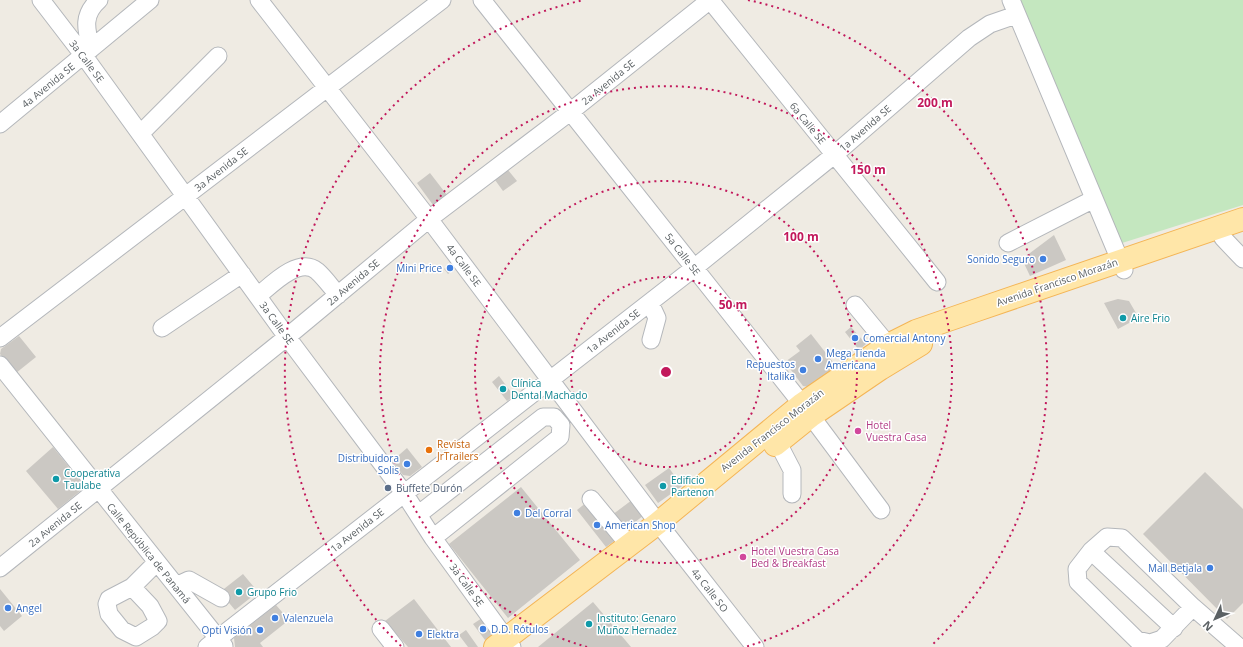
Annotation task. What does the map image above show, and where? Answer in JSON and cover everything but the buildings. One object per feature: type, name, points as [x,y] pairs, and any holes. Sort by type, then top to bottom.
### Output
[{"type":"main road","name":"Avenida Francisco Morazán","points":[[508,645],[628,545],[662,528],[888,345],[916,331],[975,316],[1122,265],[1243,219]]},
{"type":"main road","name":"Avenida Francisco Morazán","points":[[1122,265],[1233,235]]},
{"type":"main road","name":"Avenida Francisco Morazán","points":[[508,645],[662,528],[778,443],[807,410],[916,347],[975,316]]},
{"type":"street","name":"3a Calle SE","points":[[41,0],[88,52],[140,133],[187,196],[287,337],[404,493],[419,514],[433,538],[508,645]]},
{"type":"street","points":[[88,52],[86,30],[87,16],[91,7],[99,0]]},
{"type":"street","name":"4a Avenida SE","points":[[0,124],[150,0]]},
{"type":"street","name":"4a Calle SE","points":[[258,0],[429,219],[662,528]]},
{"type":"street","name":"3a Avenida SE","points":[[0,338],[442,0]]},
{"type":"street","name":"5a Calle SE","points":[[482,0],[807,410],[881,510]]},
{"type":"street","name":"2a Avenida SE","points":[[0,568],[287,337],[429,219],[570,112],[710,0]]},
{"type":"street","name":"6a Calle SE","points":[[710,0],[937,282]]},
{"type":"street","points":[[1014,7],[1122,265]]},
{"type":"street","name":"1a Avenida SE","points":[[216,644],[404,493],[694,268],[834,155],[969,38],[1014,7]]},
{"type":"street","points":[[140,133],[218,56]]},
{"type":"street","points":[[1008,243],[1094,199]]},
{"type":"street","points":[[1233,235],[1243,260]]},
{"type":"street","points":[[258,296],[287,273],[295,268],[305,266],[316,270],[338,295]]},
{"type":"street","points":[[162,328],[242,274]]},
{"type":"street","points":[[650,303],[657,318],[651,340]]},
{"type":"street","points":[[855,305],[888,345]]},
{"type":"street","name":"Calle República de Panamá","points":[[0,365],[98,490],[176,586],[216,644]]},
{"type":"street","points":[[419,514],[543,416],[554,417],[561,425],[560,437],[433,538]]},
{"type":"street","points":[[778,443],[792,470],[792,494]]},
{"type":"street","points":[[591,499],[628,545]]},
{"type":"street","name":"4a Calle SO","points":[[662,528],[754,647]]},
{"type":"street","points":[[1193,607],[1162,639],[1150,643],[1137,640],[1078,582],[1077,569],[1091,551],[1107,537],[1122,538],[1193,607],[1238,647]]},
{"type":"street","points":[[1091,551],[1174,628]]},
{"type":"street","points":[[132,587],[157,562]]},
{"type":"street","points":[[176,586],[189,580],[221,598]]},
{"type":"street","points":[[381,629],[395,647]]},
{"type":"green space","points":[[1015,0],[1243,0],[1243,205],[1122,243]]},
{"type":"place","name":"Sonido Seguro","points":[[1043,259]]},
{"type":"place","name":"Mini Price","points":[[450,268]]},
{"type":"place","name":"Aire Frio","points":[[1123,318]]},
{"type":"place","name":"Comercial Antony","points":[[855,338]]},
{"type":"place","name":"Mega Tienda Americana","points":[[818,359]]},
{"type":"place","name":"Repuestos Italika","points":[[803,370]]},
{"type":"place","name":"Clínica Dental Machado","points":[[503,389]]},
{"type":"place","name":"Hotel Vuestra Casa","points":[[858,431]]},
{"type":"place","name":"Revista JrTrailers","points":[[429,450]]},
{"type":"place","name":"Distribuidora Solis","points":[[407,464]]},
{"type":"place","name":"Cooperativa Taulabe","points":[[56,479]]},
{"type":"place","name":"Edificio Partenon","points":[[663,486]]},
{"type":"place","name":"Buffete Durón","points":[[388,488]]},
{"type":"place","name":"Del Corral","points":[[517,513]]},
{"type":"place","name":"American Shop","points":[[597,525]]},
{"type":"place","name":"Hotel Vuestra Casa Bed & Breakfast","points":[[743,557]]},
{"type":"place","name":"Mall Betjala","points":[[1210,568]]},
{"type":"place","name":"Grupo Frio","points":[[239,592]]},
{"type":"place","name":"Angel","points":[[8,608]]},
{"type":"place","name":"Valenzuela","points":[[275,618]]},
{"type":"place","name":"Instituto: Genaro Muñoz Hernadez","points":[[589,624]]},
{"type":"place","name":"D.D. Rótulos","points":[[483,629]]},
{"type":"place","name":"Opti Visión","points":[[260,630]]},
{"type":"place","name":"Elektra","points":[[419,634]]}]
